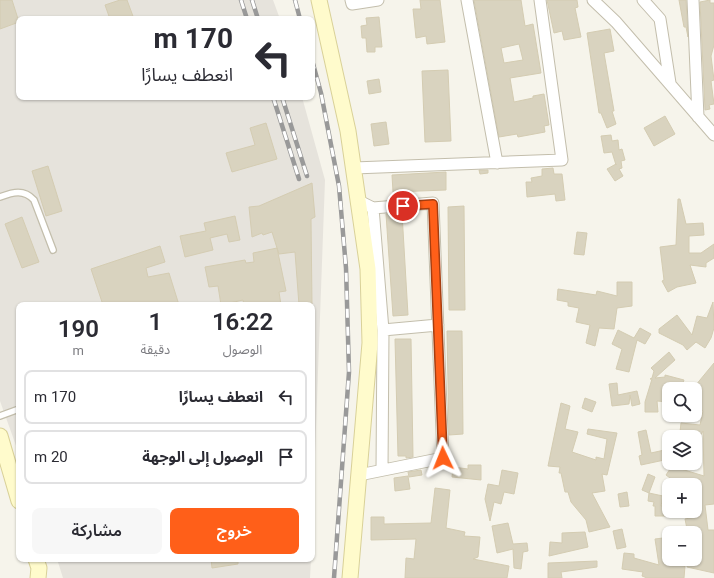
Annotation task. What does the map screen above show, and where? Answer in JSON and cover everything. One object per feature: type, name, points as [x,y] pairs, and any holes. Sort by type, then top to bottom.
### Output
[{"type":"street","points":[[319,0],[348,131],[368,269],[370,343],[350,578]]},
{"type":"street","points":[[351,0],[352,4],[378,0]]},
{"type":"street","points":[[467,0],[496,163]]},
{"type":"street","points":[[354,168],[562,160],[540,0]]},
{"type":"street","points":[[592,0],[616,22],[714,135]]},
{"type":"street","points":[[643,0],[660,19],[670,84]]},
{"type":"street","points":[[693,0],[698,117]]},
{"type":"street","points":[[359,201],[373,208],[433,204],[443,458],[359,475]]},
{"type":"street","points":[[373,208],[383,330],[382,470]]},
{"type":"street","points":[[383,330],[438,325]]},
{"type":"street","points":[[0,436],[16,491]]},
{"type":"street","points":[[37,562],[39,568],[38,578]]},
{"type":"lane","points":[[0,197],[15,192],[29,194],[34,200],[53,250]]},
{"type":"lane","points":[[0,416],[16,410]]},
{"type":"shaded area","points":[[0,0],[273,0],[279,16],[16,16],[16,100],[303,100],[325,180],[315,455],[315,302],[16,302],[16,446],[0,401]]},
{"type":"shaded area","points":[[58,562],[311,562],[310,578],[63,578]]},
{"type":"building","points":[[0,0],[12,0],[17,16],[16,23],[0,29]]},
{"type":"building","points":[[120,0],[127,0],[133,16],[109,16],[105,5]]},
{"type":"building","points":[[420,0],[440,0],[445,42],[427,44],[426,36],[416,38],[413,9],[421,9]]},
{"type":"building","points":[[474,0],[521,0],[525,26],[533,24],[541,73],[510,78],[514,102],[544,94],[549,125],[544,126],[545,132],[518,137],[517,134],[499,137]],"holes":[[[519,44],[523,60],[504,63],[501,48]]]},
{"type":"building","points":[[547,0],[577,0],[578,7],[575,8],[581,37],[564,40],[562,31],[554,33]]},
{"type":"building","points":[[679,0],[686,0],[688,37],[686,27],[684,27]]},
{"type":"building","points":[[710,0],[710,3],[714,3],[714,45],[711,56],[714,80],[711,81],[714,104],[709,105],[710,109],[705,110],[700,2]]},
{"type":"building","points":[[379,17],[382,47],[375,47],[375,52],[367,52],[366,38],[362,38],[361,26],[367,25],[366,18]]},
{"type":"building","points":[[610,29],[614,51],[604,53],[614,111],[612,111],[616,124],[607,128],[601,113],[599,113],[587,33]]},
{"type":"building","points":[[448,70],[451,141],[425,142],[422,71]]},
{"type":"building","points":[[379,79],[381,92],[369,94],[367,81]]},
{"type":"building","points":[[665,116],[675,134],[654,146],[644,128]]},
{"type":"building","points":[[386,122],[389,144],[374,146],[371,124]]},
{"type":"building","points":[[266,123],[277,159],[232,172],[226,153],[255,145],[250,128]]},
{"type":"building","points":[[611,135],[612,141],[618,140],[619,150],[622,149],[625,160],[621,161],[622,168],[619,169],[623,176],[615,181],[607,169],[616,164],[612,152],[604,153],[601,136]]},
{"type":"building","points":[[48,166],[62,211],[46,216],[32,171]]},
{"type":"building","points":[[553,168],[554,174],[562,174],[565,200],[556,201],[555,194],[527,197],[526,182],[532,182],[531,178],[542,176],[542,169]]},
{"type":"building","points":[[479,170],[488,170],[488,173],[480,174]]},
{"type":"building","points":[[446,172],[446,190],[393,192],[392,175]]},
{"type":"building","points":[[312,183],[315,217],[311,219],[312,302],[299,302],[295,252],[279,254],[272,232],[263,235],[262,233],[252,237],[249,207],[259,206]]},
{"type":"building","points":[[678,199],[680,199],[686,224],[703,223],[704,235],[689,236],[689,253],[701,253],[714,244],[714,258],[706,263],[706,267],[690,265],[696,283],[677,287],[668,292],[662,281],[664,280],[660,247],[676,245]]},
{"type":"building","points":[[464,206],[465,310],[449,310],[448,207]]},
{"type":"building","points":[[402,213],[408,315],[393,316],[386,214]]},
{"type":"building","points":[[235,216],[240,240],[229,242],[227,234],[210,238],[213,250],[185,257],[180,236],[206,231],[204,223]]},
{"type":"building","points":[[22,217],[39,262],[22,268],[5,224]]},
{"type":"building","points":[[577,232],[587,233],[584,255],[574,254]]},
{"type":"building","points":[[160,246],[165,262],[146,268],[148,277],[169,273],[178,302],[102,302],[91,269]]},
{"type":"building","points":[[277,248],[286,291],[279,292],[281,302],[243,302],[243,300],[234,302],[221,302],[218,286],[209,287],[205,267],[245,260],[246,263],[254,262],[253,253]]},
{"type":"building","points":[[617,282],[632,282],[632,306],[617,308],[614,329],[599,328],[595,346],[586,343],[590,325],[576,322],[579,308],[568,306],[568,302],[557,300],[558,289],[596,295],[597,291],[617,296]]},
{"type":"building","points":[[713,302],[714,328],[711,338],[705,348],[696,342],[687,350],[683,345],[659,333],[659,329],[677,315],[692,335],[697,316],[707,318]]},
{"type":"building","points":[[640,328],[651,334],[645,344],[637,340],[629,372],[616,369],[622,349],[612,344],[618,330],[634,338]]},
{"type":"building","points":[[447,331],[462,331],[463,434],[449,435]]},
{"type":"building","points":[[395,339],[411,339],[413,457],[406,458],[406,456],[398,456]]},
{"type":"building","points":[[669,352],[675,360],[655,378],[665,377],[665,375],[684,380],[683,382],[662,382],[662,401],[657,401],[658,412],[645,412],[645,402],[652,379],[650,379],[652,378],[654,371],[651,368]]},
{"type":"building","points":[[714,363],[714,504],[705,505],[708,530],[714,530],[714,573],[687,567],[702,566],[702,526],[686,526],[685,519],[702,518],[702,478],[670,478],[666,475],[669,470],[684,470],[704,476],[703,431],[702,433],[702,430],[680,430],[681,423],[700,425],[702,422],[702,382],[698,382]]},
{"type":"building","points":[[617,383],[618,395],[637,391],[640,404],[632,406],[630,395],[629,404],[612,406],[609,384]]},
{"type":"building","points":[[585,398],[596,402],[592,412],[582,408]]},
{"type":"building","points":[[561,403],[570,406],[565,429],[578,432],[572,452],[596,460],[596,457],[604,459],[607,439],[587,434],[588,429],[617,433],[607,475],[602,474],[605,491],[592,493],[610,527],[589,532],[586,520],[571,502],[568,492],[565,492],[561,473],[559,473],[560,467],[548,466]]},
{"type":"building","points":[[646,430],[651,453],[662,451],[662,460],[641,465],[639,456],[642,455],[638,432]]},
{"type":"building","points":[[468,465],[481,465],[481,480],[452,477],[453,467],[468,469]]},
{"type":"building","points":[[421,470],[422,475],[409,477],[408,472]]},
{"type":"building","points":[[502,470],[518,473],[514,494],[504,492],[501,504],[494,502],[490,521],[485,499],[488,484],[499,486]]},
{"type":"building","points":[[648,474],[655,477],[649,493],[642,490]]},
{"type":"building","points":[[408,476],[410,489],[395,491],[394,478]]},
{"type":"building","points":[[435,488],[450,490],[446,528],[465,532],[464,536],[480,537],[478,557],[473,559],[509,566],[507,578],[405,578],[406,558],[414,559],[416,539],[371,540],[371,517],[384,517],[384,524],[431,523]]},
{"type":"building","points":[[627,492],[629,506],[620,507],[618,494]]},
{"type":"building","points":[[649,493],[662,496],[662,516],[655,516],[655,506],[653,506],[654,502],[648,501]]},
{"type":"building","points":[[508,523],[513,544],[527,543],[528,551],[523,552],[521,569],[514,568],[513,549],[497,553],[492,526]]},
{"type":"building","points":[[622,529],[626,547],[617,549],[613,531]]},
{"type":"building","points":[[585,532],[588,547],[549,556],[550,542],[562,543],[562,533]]},
{"type":"building","points":[[662,538],[662,566],[685,566],[684,578],[647,578],[642,576],[643,572],[622,569],[624,553],[634,554],[634,558],[659,565],[655,539]]},
{"type":"building","points":[[597,561],[597,567],[561,572],[562,578],[548,578],[548,563]]},
{"type":"building","points":[[211,562],[238,562],[238,564],[212,568]]},
{"type":"railway","points":[[241,0],[246,16]]},
{"type":"railway","points":[[252,0],[257,16]]},
{"type":"railway","points":[[295,0],[299,16]]},
{"type":"railway","points":[[315,71],[321,93],[339,186],[346,268],[349,372],[334,578]]},
{"type":"railway","points":[[274,100],[299,179]]},
{"type":"railway","points":[[283,100],[307,176]]},
{"type":"route","points":[[403,206],[433,204],[443,458]]}]
